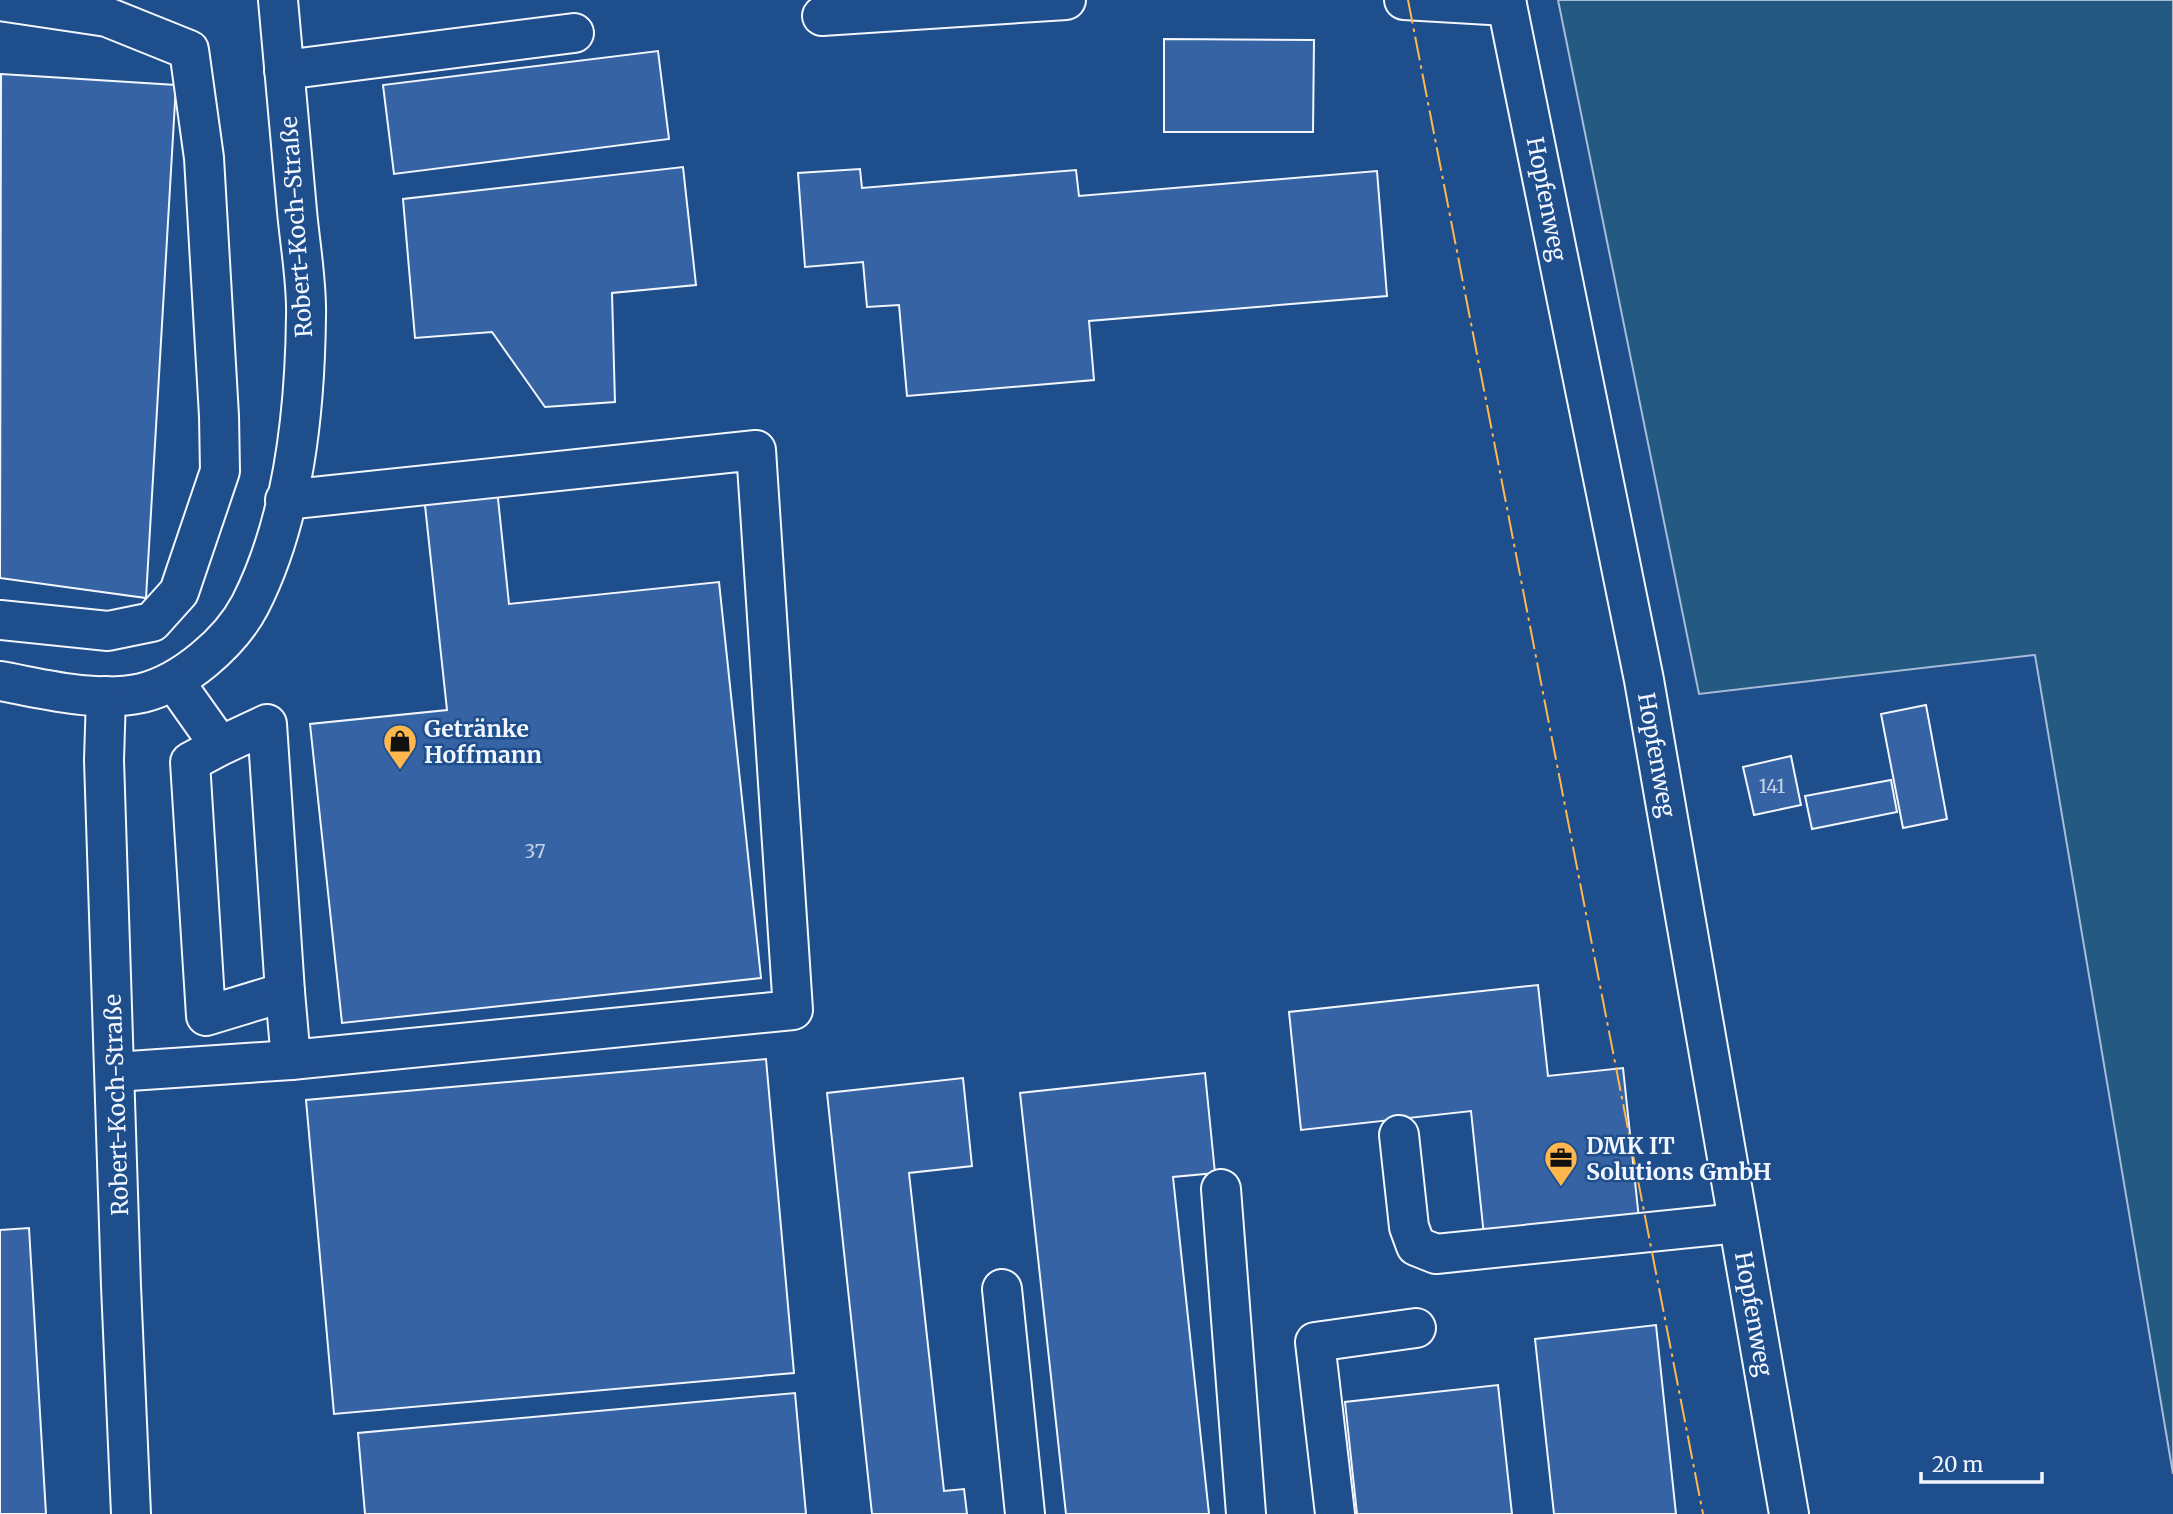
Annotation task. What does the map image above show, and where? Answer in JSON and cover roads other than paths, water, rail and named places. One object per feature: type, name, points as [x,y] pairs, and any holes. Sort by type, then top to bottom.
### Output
[{"type":"street","name":"Robert-Koch-Straße","points":[[0,681],[52,691],[106,696],[141,693],[174,681],[201,662],[230,632],[249,607],[273,547],[285,500],[301,408],[306,314],[278,0]]},
{"type":"street","points":[[822,16],[1066,0]]},
{"type":"street","points":[[1404,0],[1507,3]]},
{"type":"street","points":[[0,1],[107,17],[189,50],[204,158],[220,471],[179,592],[152,622],[108,631],[0,621]]},
{"type":"street","name":"Hopfenweg","points":[[1507,3],[1644,680],[1789,1514]]},
{"type":"street","points":[[284,70],[574,33]]},
{"type":"street","points":[[115,1072],[291,1060],[793,1010],[756,450],[285,500]]},
{"type":"street","points":[[174,681],[220,746]]},
{"type":"street","name":"Robert-Koch-Straße","points":[[106,696],[104,760],[131,1514]]},
{"type":"street","points":[[285,992],[206,1017],[190,762],[267,723],[291,1060]]},
{"type":"street","points":[[1399,1135],[1409,1227],[1416,1246],[1436,1254],[1738,1223]]},
{"type":"street","points":[[1221,1189],[1247,1514]]},
{"type":"street","points":[[1002,1289],[1025,1514]]},
{"type":"street","points":[[1335,1514],[1315,1342],[1416,1328]]},
{"type":"place","name":"Getränke Hoffmann","points":[[400,771]]},
{"type":"place","name":"DMK IT Solutions GmbH","points":[[1561,1188]]}]
